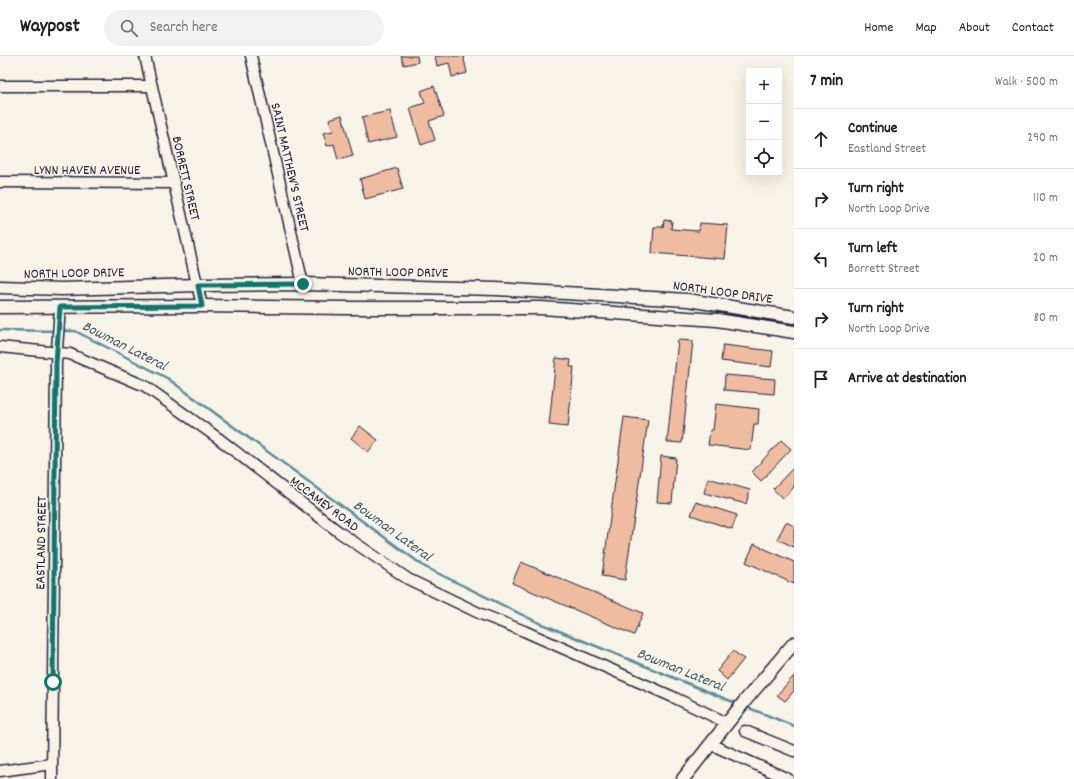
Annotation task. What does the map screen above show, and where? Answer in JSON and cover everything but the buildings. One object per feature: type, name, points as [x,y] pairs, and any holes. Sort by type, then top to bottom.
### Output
[{"type":"main road","name":"NORTH LOOP DRIVE","points":[[0,287],[62,289],[303,284],[461,287],[681,300],[794,317]]},
{"type":"main road","points":[[458,307],[461,287]]},
{"type":"main road","points":[[0,307],[202,306],[541,308],[717,320],[794,332]]},
{"type":"main road","points":[[683,779],[744,702],[794,643]]},
{"type":"street","name":"BORRETT STREET","points":[[145,56],[202,306]]},
{"type":"street","name":"SAINT MATTHEW'S STREET","points":[[251,56],[303,284]]},
{"type":"street","points":[[0,86],[152,86]]},
{"type":"street","name":"LYNN HAVEN AVENUE","points":[[0,182],[173,183]]},
{"type":"street","name":"EASTLAND STREET","points":[[52,779],[57,349],[60,307]]},
{"type":"street","name":"MCCAMEY ROAD","points":[[0,347],[57,349],[146,386],[218,438],[339,532],[408,579],[481,614],[524,631],[729,721]]},
{"type":"street","points":[[745,731],[794,751]]},
{"type":"street","points":[[710,744],[788,779]]},
{"type":"street","points":[[0,771],[52,764]]},
{"type":"waterway","name":"Bowman Lateral","points":[[0,330],[56,331]]},
{"type":"waterway","name":"Bowman Lateral","points":[[61,331],[75,331],[167,378],[425,567],[537,622],[738,704]]},
{"type":"waterway","name":"Bowman Lateral","points":[[744,706],[794,726]]},
{"type":"route","points":[[53,682],[56,363],[60,307],[202,306],[198,285],[303,284]]}]
